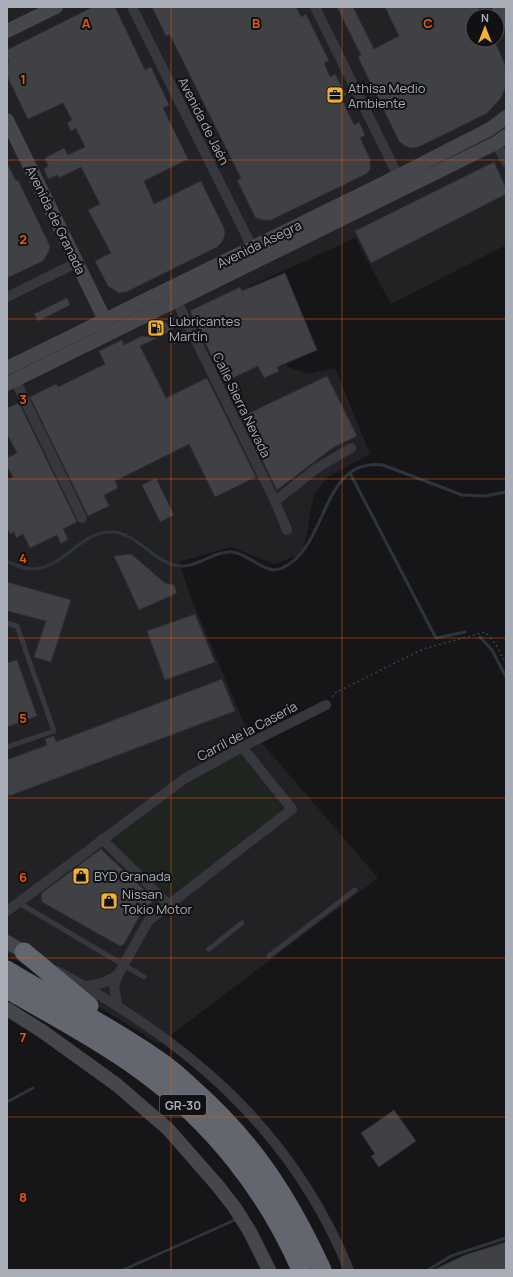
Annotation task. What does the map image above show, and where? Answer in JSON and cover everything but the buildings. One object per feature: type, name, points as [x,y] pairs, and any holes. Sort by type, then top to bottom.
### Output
[{"type":"highway","points":[[24,952],[80,1000],[110,1020],[124,1037]]},
{"type":"highway","name":"GR-30","points":[[7,970],[124,1037],[166,1066],[207,1101],[236,1131],[276,1182],[294,1212],[322,1270]]},
{"type":"highway","name":"GR-30","points":[[7,989],[96,1040],[142,1071],[181,1102],[238,1163],[261,1194],[283,1231],[301,1270]]},
{"type":"street","points":[[7,31],[56,7]]},
{"type":"street","name":"Avenida de Jaén","points":[[132,7],[252,247]]},
{"type":"street","points":[[315,7],[398,176],[397,181],[391,187],[380,192],[369,204]]},
{"type":"street","points":[[499,7],[506,21]]},
{"type":"street","name":"Avenida Asegra","points":[[501,139],[11,382],[8,367],[398,176],[490,129],[506,117]]},
{"type":"street","name":"Avenida de Granada","points":[[7,120],[105,320]]},
{"type":"street","points":[[501,139],[506,162]]},
{"type":"street","points":[[222,278],[233,264],[253,253],[252,247]]},
{"type":"street","points":[[7,297],[76,263]]},
{"type":"street","name":"Calle Sierra Nevada","points":[[176,300],[275,500],[287,530]]},
{"type":"street","points":[[81,348],[89,336],[99,330],[104,324],[105,320]]},
{"type":"street","points":[[11,382],[82,518]]},
{"type":"street","points":[[275,500],[317,468],[352,448]]},
{"type":"street","name":"Carril de la Casería","points":[[7,911],[184,780],[242,747],[326,705]]},
{"type":"street","points":[[114,1002],[114,986],[118,975],[148,921],[292,809],[242,747]]},
{"type":"street","points":[[102,840],[169,905]]},
{"type":"street","points":[[7,942],[114,1002],[173,1043],[203,1068],[253,1116],[287,1157],[307,1188],[326,1222],[349,1270]]},
{"type":"street","points":[[86,986],[103,983],[118,975]]},
{"type":"street","points":[[7,1009],[42,1031],[117,1085],[168,1129],[218,1186],[235,1208],[250,1232],[269,1270]]},
{"type":"lane","points":[[7,623],[18,626],[54,731],[7,747]]},
{"type":"lane","points":[[269,956],[355,890]]},
{"type":"lane","points":[[19,903],[144,977]]},
{"type":"lane","points":[[208,949],[242,923]]},
{"type":"path","points":[[326,705],[335,693],[423,650],[485,632],[495,643],[506,664]]},
{"type":"shaded area","points":[[7,7],[506,7],[506,245],[391,304],[355,238],[250,286],[288,367],[308,374],[335,368],[370,454],[328,477],[314,494],[303,553],[275,564],[231,547],[179,562],[190,595],[243,721],[378,878],[159,1044],[107,1012],[7,955]]},
{"type":"shaded area","points":[[240,756],[280,807],[170,892],[114,842],[176,797]]},
{"type":"waterway","points":[[7,562],[30,569],[45,567],[55,562],[90,538],[111,532],[127,536],[154,555],[177,566],[193,564],[216,555],[232,552],[245,556],[263,567],[276,570],[282,568],[297,558],[309,542],[336,489],[347,475],[362,466],[383,465],[462,495],[485,496],[506,492]]},
{"type":"waterway","points":[[350,473],[436,638],[465,632]]},
{"type":"waterway","points":[[480,637],[492,650],[506,677]]},
{"type":"waterway","points":[[7,1102],[33,1088]]},
{"type":"waterway","points":[[123,1270],[237,1219]]},
{"type":"waterway","points":[[428,1270],[451,1256],[506,1238]]},
{"type":"place","name":"Athisa Medio Ambiente","points":[[335,95]]},
{"type":"place","name":"Lubricantes Martín","points":[[156,328]]},
{"type":"place","name":"BYD Granada","points":[[81,876]]},
{"type":"place","name":"Nissan Tokio Motor","points":[[109,901]]}]
